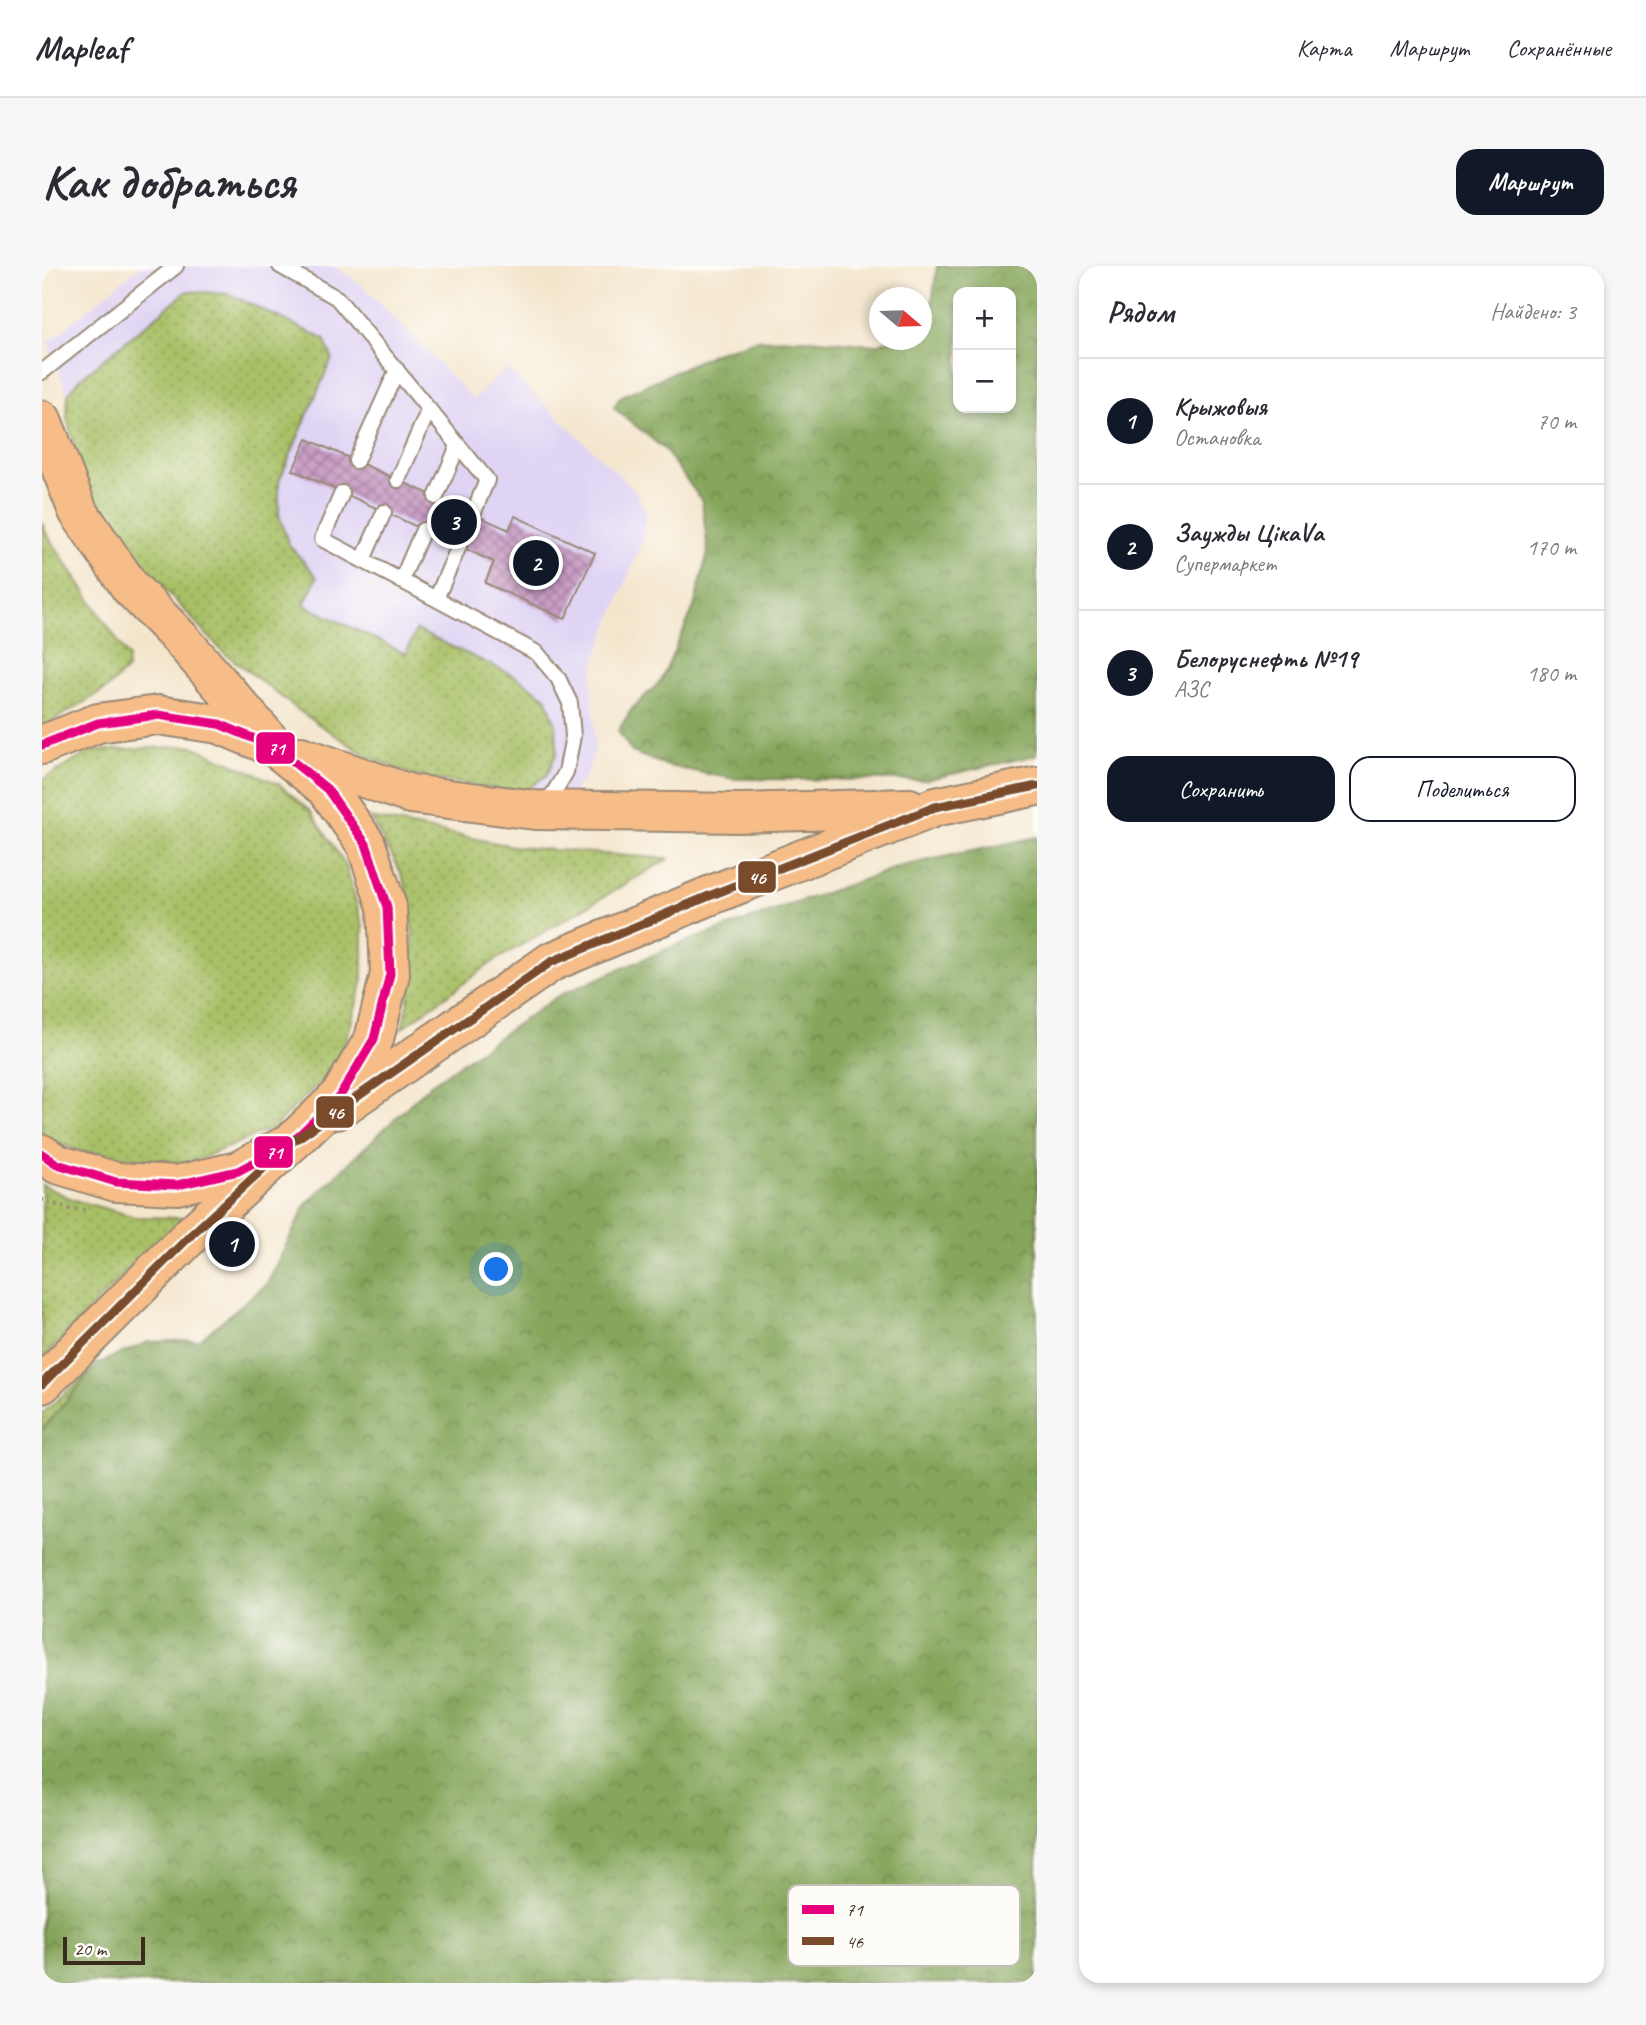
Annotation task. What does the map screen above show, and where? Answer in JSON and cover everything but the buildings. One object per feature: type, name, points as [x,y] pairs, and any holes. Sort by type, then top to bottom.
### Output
[{"type":"main road","points":[[42,420],[78,511],[130,587],[180,638],[276,748],[327,789],[366,844],[387,907],[390,974],[374,1039],[340,1096],[183,1242],[42,1384]]},
{"type":"main road","points":[[42,746],[98,723],[158,715],[219,724],[276,748],[410,794],[535,810],[741,813],[935,807]]},
{"type":"main road","points":[[42,1154],[57,1164],[116,1182],[177,1185],[238,1171],[292,1142],[551,962],[935,807],[1037,786]]},
{"type":"lane","points":[[42,372],[176,266]]},
{"type":"lane","points":[[280,266],[337,298],[486,480],[472,514]]},
{"type":"lane","points":[[356,461],[397,370]]},
{"type":"lane","points":[[398,480],[429,409]]},
{"type":"lane","points":[[436,497],[458,446]]},
{"type":"lane","points":[[342,493],[322,539],[537,653],[558,678],[570,703],[573,736],[566,772],[554,794],[535,810]]},
{"type":"lane","points":[[363,560],[384,512]]},
{"type":"lane","points":[[401,581],[423,530]]},
{"type":"lane","points":[[436,600],[459,546]]},
{"type":"shaded area","points":[[140,266],[334,266],[363,286],[473,399],[507,369],[634,489],[646,512],[643,538],[596,658],[592,682],[595,749],[586,776],[568,796],[521,793],[547,775],[557,752],[417,630],[406,654],[304,605],[317,577],[289,545],[279,515],[279,481],[332,358],[81,378],[68,394],[48,343]]},
{"type":"green space","points":[[937,266],[1037,266],[1037,755],[925,780],[734,779],[668,766],[632,752],[618,731],[632,709],[661,681],[694,607],[708,552],[702,501],[664,449],[614,408],[620,397],[715,353],[756,340],[809,339],[869,344],[869,350],[932,350],[932,304]]},
{"type":"green space","points":[[187,291],[229,294],[324,339],[332,358],[279,481],[279,515],[289,545],[317,577],[304,605],[406,654],[416,630],[515,676],[546,697],[556,725],[557,752],[547,775],[521,793],[415,776],[367,756],[302,713],[222,651],[114,534],[84,478],[67,419],[68,394],[81,378]]},
{"type":"green space","points":[[42,522],[45,531],[128,657],[127,669],[108,688],[42,727]]},
{"type":"green space","points":[[192,746],[279,784],[311,812],[346,866],[363,927],[363,980],[346,1041],[326,1076],[273,1128],[190,1163],[114,1163],[54,1142],[42,1133],[42,780],[92,751]]},
{"type":"green space","points":[[370,818],[517,847],[668,859],[494,961],[402,1028],[412,974],[412,920],[399,868]]},
{"type":"green space","points":[[1037,837],[1037,1983],[42,1983],[42,1430],[97,1364],[148,1342],[199,1340],[267,1284],[307,1203],[431,1084],[558,996],[674,946],[902,866]]},
{"type":"green space","points":[[42,1185],[74,1200],[136,1217],[184,1218],[124,1274],[42,1359]]},
{"type":"green space","points":[[97,1364],[42,1430],[42,1414]]},
{"type":"transit line","name":"71","points":[[42,745],[98,723],[158,715],[219,724],[276,748],[327,789],[366,844],[387,907],[390,974],[374,1039],[340,1096],[292,1142],[238,1171],[177,1185],[116,1182],[57,1164],[42,1154]]},
{"type":"transit line","name":"46","points":[[42,1384],[192,1234],[292,1142],[551,962],[935,807],[1037,786]]},
{"type":"place","name":"Белоруснефть №19","points":[[454,522]]},
{"type":"place","name":"Заужды ЦікаVа","points":[[536,563]]},
{"type":"place","name":"Крыжовыя","points":[[232,1244]]}]
